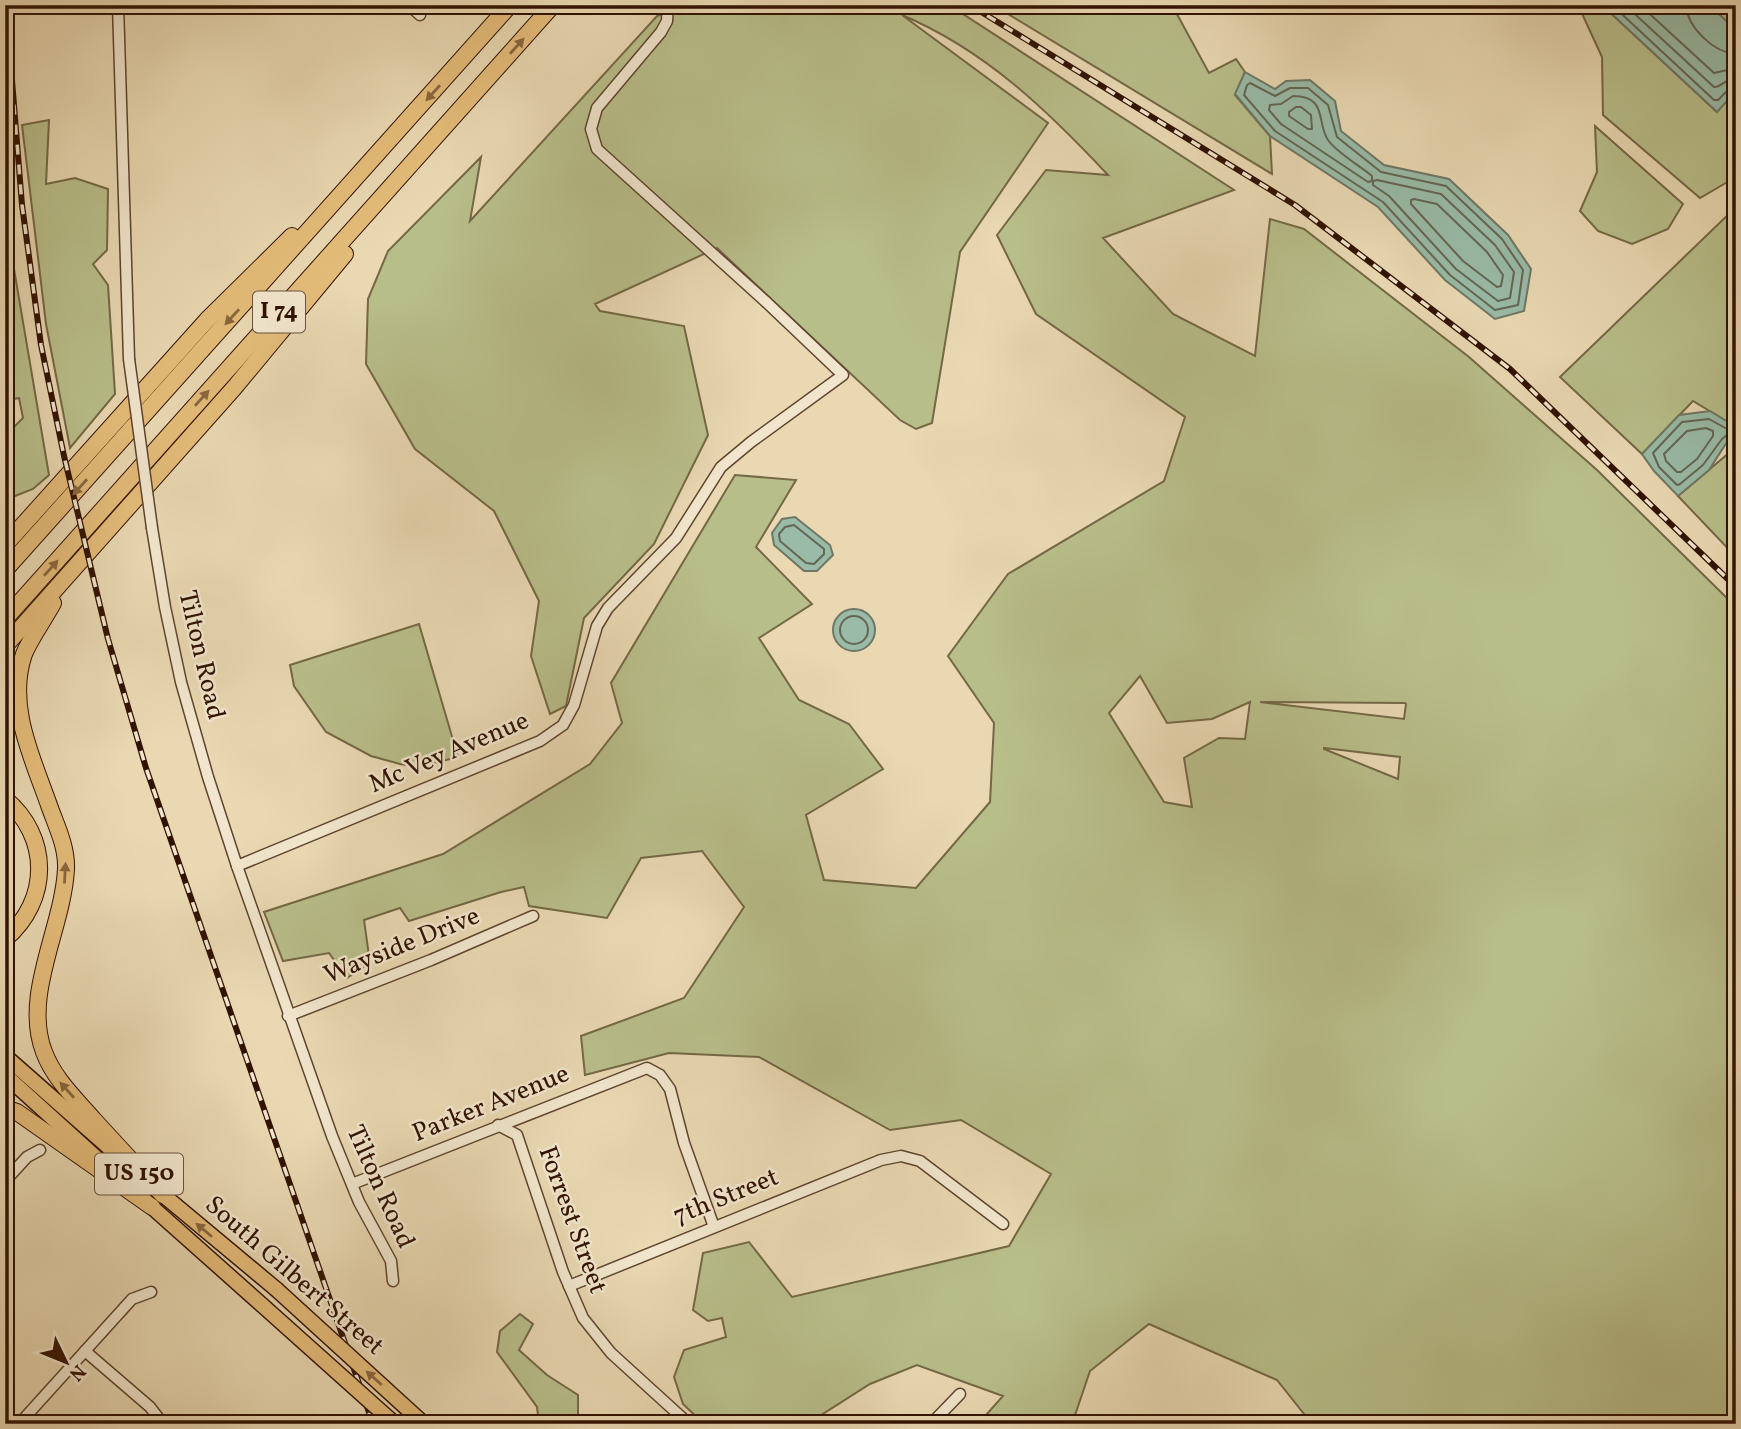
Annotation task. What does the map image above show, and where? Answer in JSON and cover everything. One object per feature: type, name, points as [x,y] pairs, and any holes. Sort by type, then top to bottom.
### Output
[{"type":"highway","name":"I 74","points":[[5,570],[510,5]]},
{"type":"highway","name":"I 74","points":[[5,619],[554,5]]},
{"type":"highway","points":[[5,646],[234,388],[489,78]]},
{"type":"highway","points":[[5,545],[207,320],[366,168]]},
{"type":"highway","points":[[5,539],[31,517]]},
{"type":"highway","points":[[68,577],[25,652],[18,678],[18,709],[62,840],[66,867],[62,902],[37,1009],[39,1030],[44,1052],[59,1080],[157,1201]]},
{"type":"highway","points":[[5,799],[18,809],[33,833],[40,861],[37,891],[29,909],[5,939]]},
{"type":"highway","points":[[5,1108],[17,1112],[157,1201]]},
{"type":"main road","name":"South Gilbert Street","points":[[5,1056],[262,1305],[395,1424]]},
{"type":"main road","name":"South Gilbert Street","points":[[5,1076],[157,1201],[276,1289],[424,1424]]},
{"type":"street","name":"Tilton Road","points":[[118,5],[128,359],[152,528],[181,682],[208,777],[288,1016],[359,1202],[391,1261],[393,1281]]},
{"type":"street","points":[[409,5],[420,15]]},
{"type":"street","name":"Mc Vey Avenue","points":[[237,866],[540,741],[563,725],[574,705],[597,626],[608,608],[676,538],[721,467],[843,375],[597,149],[591,129],[597,108],[661,32],[667,21],[668,5]]},
{"type":"street","name":"Wayside Drive","points":[[288,1016],[432,960],[533,916]]},
{"type":"street","name":"Parker Avenue","points":[[352,1184],[647,1068],[660,1075],[670,1089],[684,1143],[715,1227]]},
{"type":"street","name":"Forrest Street","points":[[498,1125],[517,1135],[569,1286],[583,1318],[611,1353],[689,1424]]},
{"type":"street","points":[[5,1181],[27,1157],[40,1150]]},
{"type":"street","name":"7th Street","points":[[569,1286],[881,1160],[901,1156],[920,1161],[1003,1224]]},
{"type":"street","points":[[19,1424],[132,1299],[150,1292]]},
{"type":"street","points":[[85,1351],[150,1407],[163,1424]]},
{"type":"street","points":[[931,1424],[960,1394]]},
{"type":"shaded area","points":[[684,5],[889,5],[895,10],[895,5],[949,5],[1234,190],[1103,238],[1173,314],[1255,356],[1270,219],[1304,229],[1469,357],[1597,470],[1736,607],[1736,1424],[1374,1424],[1367,1418],[1348,1424],[1312,1424],[1277,1380],[1149,1324],[1090,1371],[1072,1424],[978,1424],[1003,1396],[917,1365],[870,1384],[807,1424],[789,1415],[748,1424],[704,1424],[683,1404],[674,1377],[684,1350],[726,1337],[722,1318],[708,1321],[693,1310],[703,1253],[749,1242],[792,1297],[1009,1246],[1051,1174],[961,1120],[890,1130],[759,1057],[669,1053],[585,1075],[581,1036],[684,998],[744,907],[702,851],[641,858],[607,918],[529,906],[524,887],[409,921],[400,908],[364,920],[370,963],[347,978],[329,953],[283,961],[264,912],[443,854],[590,764],[622,723],[611,683],[735,475],[796,480],[756,547],[812,604],[759,638],[799,700],[849,724],[883,769],[806,815],[824,880],[916,888],[990,802],[994,723],[948,656],[1008,574],[1164,481],[1185,417],[1036,314],[997,235],[1046,170],[1108,175],[1062,127],[988,64],[932,29],[902,15],[1048,123],[960,252],[932,423],[916,429],[900,420],[717,248],[595,304],[600,311],[684,326],[708,435],[654,544],[584,618],[566,706],[550,714],[531,656],[539,601],[494,511],[415,449],[366,364],[368,299],[388,251],[481,157],[470,221],[657,16]],"holes":[[[1140,676],[1167,723],[1212,719],[1250,702],[1245,739],[1219,738],[1184,758],[1192,807],[1164,802],[1109,713]],[[1260,702],[1405,703],[1406,704],[1404,719]],[[1324,749],[1400,757],[1398,779]]]},
{"type":"shaded area","points":[[993,5],[1172,5],[1209,73],[1236,59],[1245,72],[1235,95],[1270,136],[1272,174]]},
{"type":"shaded area","points":[[1578,5],[1602,5],[1716,111],[1736,91],[1736,177],[1700,198],[1603,115],[1602,57]]},
{"type":"shaded area","points":[[1709,5],[1736,5],[1736,30]]},
{"type":"shaded area","points":[[49,120],[46,184],[75,178],[108,189],[107,250],[93,264],[108,285],[115,394],[70,448],[46,324],[22,125]]},
{"type":"shaded area","points":[[1595,126],[1683,204],[1668,229],[1632,244],[1598,231],[1580,211],[1597,172]]},
{"type":"shaded area","points":[[1736,207],[1736,427],[1693,401],[1642,454],[1560,377]]},
{"type":"shaded area","points":[[5,216],[49,475],[33,489],[5,502],[5,436],[23,418],[19,398],[5,401],[5,379],[9,373],[5,370]]},
{"type":"shaded area","points":[[1736,447],[1736,557],[1678,496]]},
{"type":"shaded area","points":[[419,624],[458,757],[418,767],[371,756],[326,732],[294,686],[290,665]]},
{"type":"shaded area","points":[[520,1314],[533,1324],[519,1350],[547,1375],[578,1395],[578,1417],[590,1424],[539,1424],[537,1407],[497,1352],[500,1331]]},
{"type":"water","points":[[1602,5],[1709,5],[1736,30],[1736,91],[1717,112]]},
{"type":"water","points":[[1245,72],[1275,89],[1286,81],[1310,80],[1335,101],[1341,131],[1384,165],[1449,179],[1508,235],[1531,269],[1524,311],[1495,319],[1445,280],[1378,207],[1270,136],[1235,94]]},
{"type":"water","points":[[1710,411],[1736,427],[1736,440],[1727,442],[1709,470],[1678,496],[1642,454],[1679,415]]},
{"type":"water","points":[[795,517],[830,545],[833,555],[817,571],[804,571],[774,545],[772,533],[782,519]]},
{"type":"water","points":[[854,609],[869,615],[875,630],[869,645],[854,651],[839,645],[833,630],[839,615]]},
{"type":"railway","points":[[6,5],[22,205],[41,345],[64,456],[108,639],[146,768],[373,1424]]},
{"type":"railway","points":[[970,5],[1295,205],[1510,369],[1736,587]]}]
